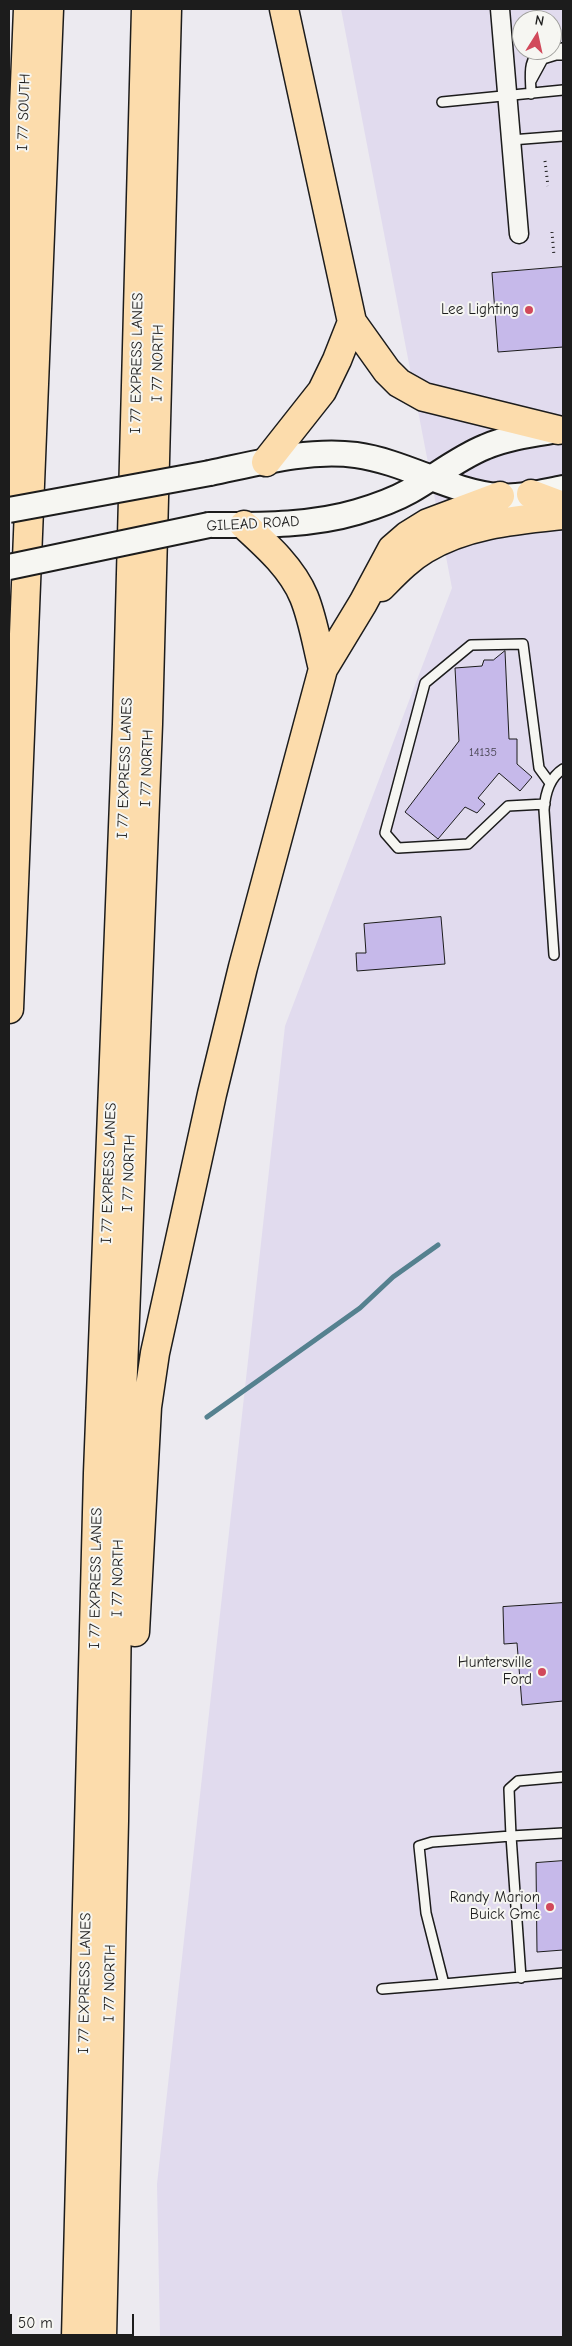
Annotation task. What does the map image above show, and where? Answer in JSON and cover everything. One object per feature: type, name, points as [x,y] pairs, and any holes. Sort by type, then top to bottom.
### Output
[{"type":"main road","name":"I 77 SOUTH","points":[[9,486],[28,9]]},
{"type":"main road","points":[[9,1009],[49,9]]},
{"type":"main road","name":"I 77 EXPRESS LANES","points":[[76,2337],[98,1473],[128,714],[146,9]]},
{"type":"main road","name":"I 77 NORTH","points":[[102,2337],[120,1463],[148,724],[167,9]]},
{"type":"main road","points":[[284,9],[352,322],[382,365],[412,392],[424,397],[561,430]]},
{"type":"main road","points":[[266,462],[322,392],[352,322]]},
{"type":"main road","name":"GILEAD ROAD","points":[[9,567],[209,525],[244,525],[314,520],[357,512],[410,492],[432,476],[486,446],[501,441],[561,430]]},
{"type":"main road","points":[[9,510],[312,453],[358,455],[432,476],[468,490],[500,496],[531,494],[563,488]]},
{"type":"main road","points":[[531,494],[563,506]]},
{"type":"main road","points":[[114,1821],[127,1766],[147,1407],[156,1354],[212,1094],[238,985],[323,668],[363,603],[392,549],[407,536],[428,523],[500,496]]},
{"type":"main road","points":[[363,603],[405,563],[441,540],[468,530],[563,515]]},
{"type":"main road","points":[[244,525],[268,547],[294,578],[304,597],[323,668]]},
{"type":"street","points":[[500,9],[520,234]]},
{"type":"lane","points":[[531,81],[543,59],[556,55],[563,56]]},
{"type":"lane","points":[[531,94],[533,60]]},
{"type":"lane","points":[[442,102],[508,97],[563,90]]},
{"type":"lane","points":[[512,140],[563,136]]},
{"type":"lane","points":[[545,804],[508,806],[468,844],[398,848],[386,833],[424,683],[471,645],[523,644],[539,768],[550,784]]},
{"type":"lane","points":[[554,955],[545,804],[550,784],[563,769]]},
{"type":"lane","points":[[521,1978],[509,1789],[518,1781],[563,1777]]},
{"type":"lane","points":[[444,1984],[426,1913],[419,1846],[432,1842],[563,1833]]},
{"type":"lane","points":[[382,1989],[563,1973]]},
{"type":"path","points":[[545,161],[548,186]]},
{"type":"path","points":[[552,232],[554,256]]},
{"type":"shaded area","points":[[341,9],[563,9],[563,2337],[160,2337],[157,2184],[285,1026],[452,588]]},
{"type":"building","name":"Lee Lighting","points":[[563,267],[563,347],[498,352],[492,273]]},
{"type":"building","points":[[505,651],[509,739],[517,739],[517,764],[532,777],[520,791],[499,773],[478,798],[485,804],[477,813],[465,807],[438,839],[405,812],[459,741],[455,668],[482,666],[484,660],[493,660]]},
{"type":"building","points":[[441,917],[445,964],[357,971],[356,953],[366,953],[364,924]]},
{"type":"building","name":"Huntersville Ford","points":[[563,1603],[563,1701],[522,1705],[517,1643],[504,1644],[503,1607]]},
{"type":"building","name":"Randy Marion Buick Gmc","points":[[563,1861],[563,1950],[537,1952],[536,1863]]},
{"type":"waterway","points":[[207,1417],[360,1308],[393,1277],[438,1245]]},
{"type":"place","name":"Lee Lighting","points":[[529,310]]},
{"type":"place","name":"Huntersville Ford","points":[[542,1672]]},
{"type":"place","name":"Randy Marion Buick Gmc","points":[[550,1907]]}]
